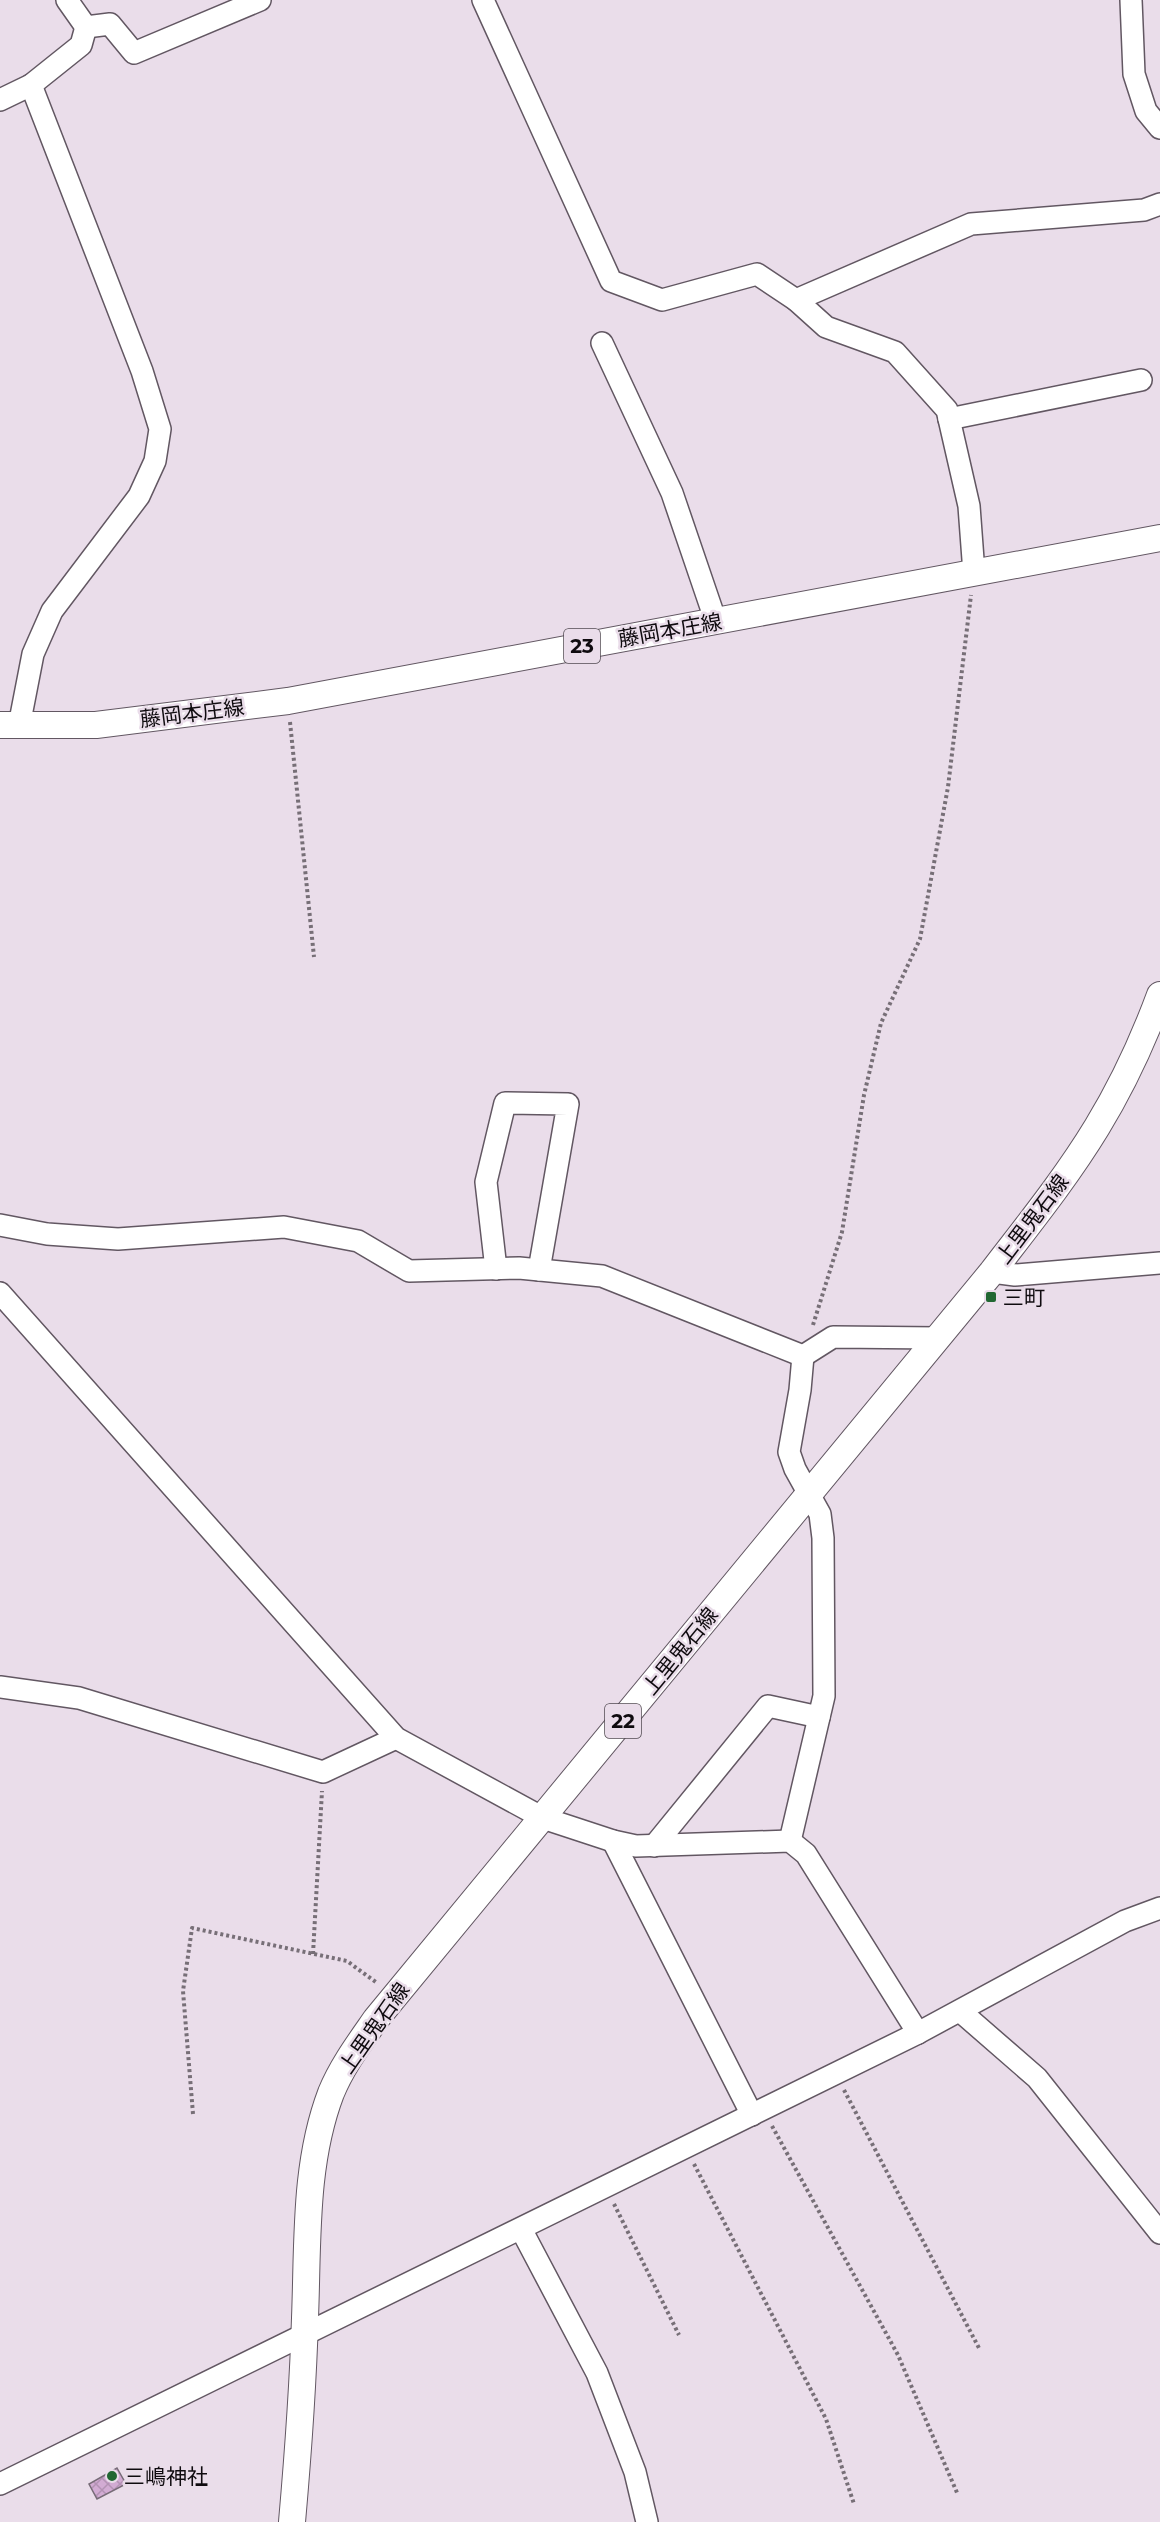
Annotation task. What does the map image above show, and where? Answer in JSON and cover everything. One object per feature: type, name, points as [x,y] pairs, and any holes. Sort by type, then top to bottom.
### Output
[{"type":"main road","name":"藤岡本庄線","points":[[10,726],[96,725],[288,701],[1160,538]]},
{"type":"main road","name":"上里鬼石線","points":[[292,2522],[305,2336],[310,2190],[321,2126],[332,2091],[351,2055],[395,1995],[809,1492],[939,1338],[1047,1201],[1097,1127],[1122,1082],[1160,996]]},
{"type":"street","points":[[67,0],[86,27]]},
{"type":"street","points":[[86,27],[110,24],[134,53],[260,0]]},
{"type":"street","points":[[483,0],[611,281],[662,300],[757,274],[795,300],[826,327],[895,352],[947,410],[969,506],[974,573]]},
{"type":"street","points":[[1131,0],[1134,74],[1146,111],[1160,128]]},
{"type":"street","points":[[0,100],[32,85],[81,45],[86,27]]},
{"type":"street","points":[[10,726],[33,654],[52,611],[139,496],[155,461],[160,429],[142,371],[32,85]]},
{"type":"street","points":[[795,300],[971,224],[1144,210],[1160,204]]},
{"type":"street","points":[[602,344],[672,493],[716,622]]},
{"type":"street","points":[[949,419],[1141,380]]},
{"type":"street","points":[[496,1269],[486,1182],[505,1103],[568,1104],[539,1270]]},
{"type":"street","points":[[0,1225],[47,1234],[118,1239],[284,1227],[358,1241],[409,1271],[539,1270],[602,1276],[803,1356]]},
{"type":"street","points":[[992,1272],[1015,1275],[1160,1263]]},
{"type":"street","points":[[0,1293],[396,1738],[543,1818],[612,1841],[636,1846],[790,1841],[806,1854],[918,2033]]},
{"type":"street","points":[[803,1356],[833,1337],[939,1338]]},
{"type":"street","points":[[790,1841],[824,1696],[823,1538],[820,1514],[795,1469],[789,1452],[800,1390],[803,1356]]},
{"type":"street","points":[[0,1687],[78,1698],[323,1772],[396,1738]]},
{"type":"street","points":[[654,1846],[768,1706],[819,1717]]},
{"type":"street","points":[[612,1841],[758,2112]]},
{"type":"street","points":[[0,2484],[606,2188],[918,2033],[1125,1921],[1160,1908]]},
{"type":"street","points":[[960,2011],[1037,2078],[1160,2233]]},
{"type":"street","points":[[521,2229],[597,2373],[636,2472],[647,2522]]},
{"type":"path","points":[[803,1356],[842,1232],[864,1095],[881,1023],[920,939],[948,787],[974,573]]},
{"type":"path","points":[[288,701],[314,957]]},
{"type":"path","points":[[313,1953],[323,1772]]},
{"type":"path","points":[[194,2114],[183,1991],[192,1929],[347,1961],[395,1995]]},
{"type":"path","points":[[835,2074],[980,2350]]},
{"type":"path","points":[[758,2112],[898,2355],[958,2495]]},
{"type":"path","points":[[686,2148],[826,2420],[855,2504]]},
{"type":"path","points":[[606,2188],[679,2335]]},
{"type":"building","name":"三嶋神社","points":[[117,2468],[126,2484],[97,2499],[89,2484]]},
{"type":"place","name":"三町","points":[[991,1297]]},
{"type":"place","name":"三嶋神社","points":[[112,2476]]}]
